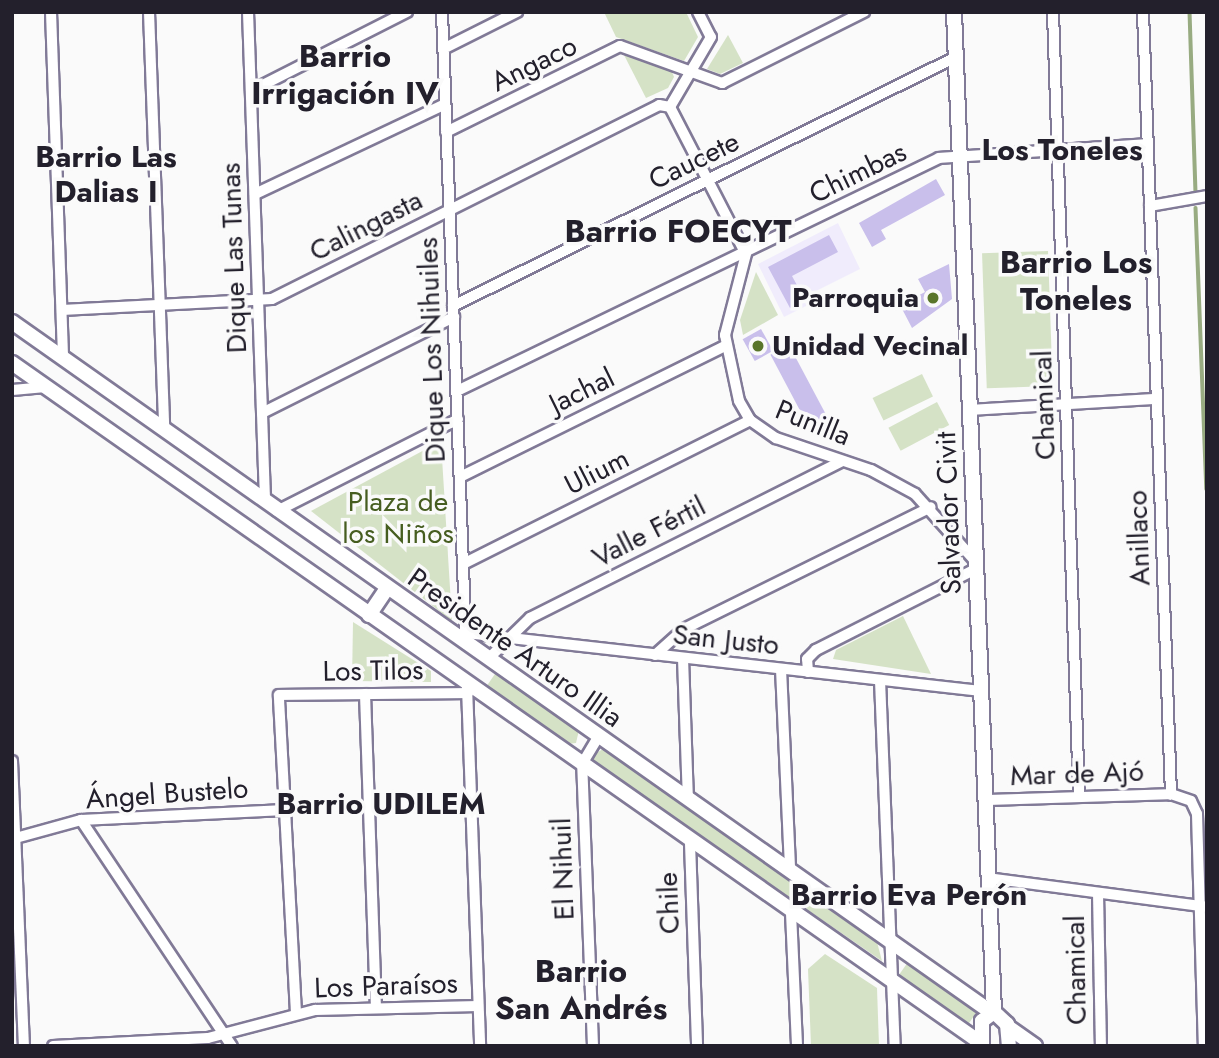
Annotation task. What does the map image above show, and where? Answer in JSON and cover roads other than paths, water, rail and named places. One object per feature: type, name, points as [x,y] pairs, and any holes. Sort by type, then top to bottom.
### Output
[{"type":"street","points":[[51,12],[63,358]]},
{"type":"street","points":[[149,12],[164,429]]},
{"type":"street","name":"Dique Las Tunas","points":[[248,12],[262,413],[271,506]]},
{"type":"street","points":[[251,91],[407,12]]},
{"type":"street","name":"Dique Los Nihuiles","points":[[442,12],[466,639]]},
{"type":"street","points":[[443,49],[517,12]]},
{"type":"street","points":[[698,12],[711,37],[670,107],[746,254]]},
{"type":"street","name":"Angaco","points":[[446,132],[620,46],[722,83],[864,12]]},
{"type":"street","name":"Salvador Civit","points":[[954,12],[992,1012]]},
{"type":"street","name":"Chamical","points":[[1053,12],[1079,796]]},
{"type":"street","name":"Anillaco","points":[[1143,12],[1171,793]]},
{"type":"street","name":"Caucete","points":[[262,413],[707,180],[956,57]]},
{"type":"street","points":[[255,194],[446,104]]},
{"type":"street","name":"Calingasta","points":[[62,310],[258,302],[659,105],[670,107]]},
{"type":"street","name":"Chimbas","points":[[457,391],[723,258],[746,254],[960,152],[1148,144]]},
{"type":"street","points":[[1150,206],[1207,196]]},
{"type":"street","name":"Punilla","points":[[746,254],[725,346],[732,383],[750,420],[788,444],[893,481],[931,507],[976,566]]},
{"type":"street","name":"Presidente Arturo Illia","points":[[12,322],[387,588],[466,639],[488,659],[992,1012],[1008,1027]]},
{"type":"street","name":"Jachal","points":[[460,477],[725,346]]},
{"type":"street","name":"Presidente Arturo Illia","points":[[12,363],[369,615],[467,688],[582,764],[690,843],[981,1044]]},
{"type":"street","points":[[12,390],[46,387]]},
{"type":"street","points":[[970,410],[1157,400]]},
{"type":"street","points":[[271,506],[458,419]]},
{"type":"street","name":"Ulium","points":[[463,564],[750,420]]},
{"type":"street","name":"Valle Fértil","points":[[488,659],[504,639],[530,618],[842,461]]},
{"type":"street","points":[[655,655],[684,629],[931,507]]},
{"type":"street","points":[[808,672],[807,659],[816,650],[976,566]]},
{"type":"street","points":[[369,615],[387,588]]},
{"type":"street","name":"San Justo","points":[[466,639],[504,639],[981,691]]},
{"type":"street","points":[[683,658],[688,800]]},
{"type":"street","points":[[781,669],[790,871]]},
{"type":"street","points":[[880,680],[895,1046]]},
{"type":"street","points":[[467,688],[480,1046]]},
{"type":"street","name":"Los Tilos","points":[[285,810],[279,695],[365,694],[467,688]]},
{"type":"street","points":[[365,694],[376,1005]]},
{"type":"street","points":[[582,764],[598,737]]},
{"type":"street","points":[[12,761],[23,1046]]},
{"type":"street","name":"El Nihuil","points":[[582,764],[593,1046]]},
{"type":"street","points":[[1171,793],[1191,801],[1198,814],[1203,906],[1204,1046]]},
{"type":"street","name":"Mar de Ajó","points":[[985,800],[1171,793]]},
{"type":"street","points":[[285,810],[296,1013]]},
{"type":"street","name":"Ángel Bustelo","points":[[14,839],[81,820],[285,810]]},
{"type":"street","points":[[81,820],[226,1033],[232,1046]]},
{"type":"street","name":"Chile","points":[[690,843],[697,1046]]},
{"type":"street","points":[[988,878],[1203,906]]},
{"type":"street","name":"Chamical","points":[[1098,893],[1101,1046]]},
{"type":"street","points":[[791,913],[797,1046]]},
{"type":"street","name":"Los Paraísos","points":[[53,1046],[124,1044],[226,1033],[296,1013],[376,1005],[478,1006]]},
{"type":"street","points":[[981,1044],[982,1021],[992,1012]]},
{"type":"street","points":[[1008,1027],[1009,1046]]},
{"type":"street","points":[[1008,1027],[1035,1046]]},
{"type":"waterway","points":[[1190,12],[1196,191]]},
{"type":"waterway","points":[[1196,208],[1207,489]]},
{"type":"place","name":"Parroquia","points":[[933,298]]},
{"type":"place","name":"Unidad Vecinal","points":[[758,346]]},
{"type":"district","name":"Barrio Irrigación IV","points":[[345,76]]},
{"type":"district","name":"Los Toneles","points":[[1062,150]]},
{"type":"district","name":"Barrio Las Dalias I","points":[[106,174]]},
{"type":"district","name":"Barrio FOECYT","points":[[678,231]]},
{"type":"district","name":"Barrio Los Toneles","points":[[1076,282]]},
{"type":"district","name":"Barrio UDILEM","points":[[381,804]]},
{"type":"district","name":"Barrio Eva Perón","points":[[909,895]]},
{"type":"district","name":"Barrio San Andrés","points":[[581,990]]},
{"type":"park label","name":"Plaza de los Niños","points":[[398,518]]}]
